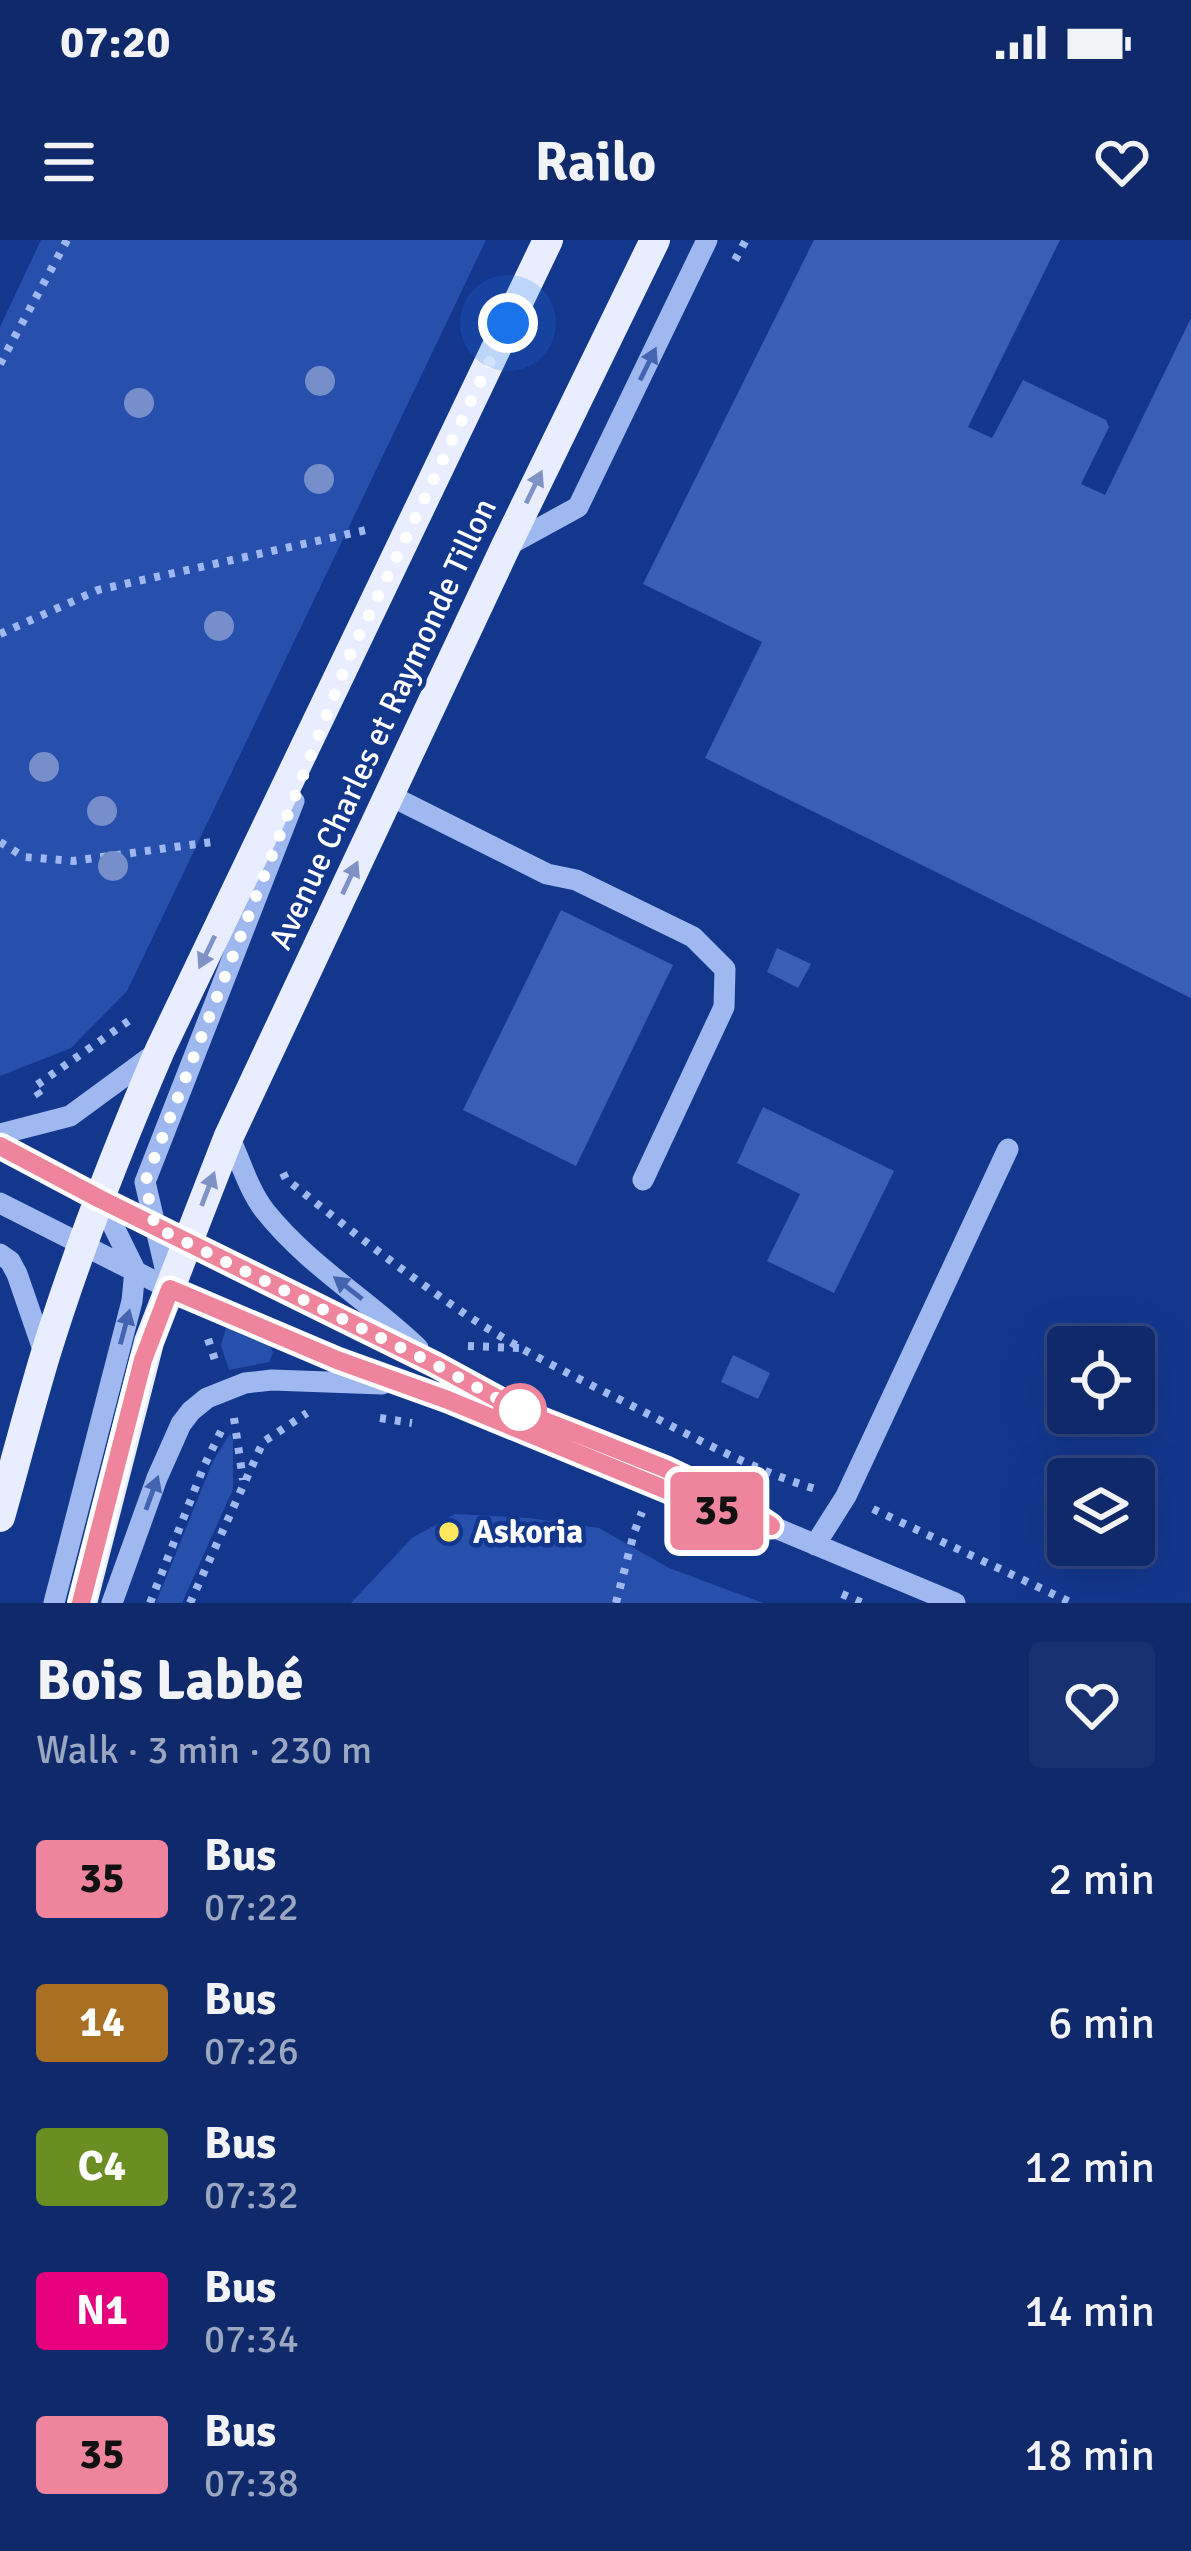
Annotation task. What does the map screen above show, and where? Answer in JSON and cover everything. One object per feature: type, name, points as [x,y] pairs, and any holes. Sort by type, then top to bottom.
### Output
[{"type":"main road","name":"Avenue Charles et Raymonde Tillon","points":[[0,1517],[45,1354],[160,1050],[548,240]]},
{"type":"main road","name":"Avenue Charles et Raymonde Tillon","points":[[82,1603],[143,1360],[229,1136],[655,240]]},
{"type":"street","points":[[505,548],[578,507],[707,240]]},
{"type":"street","name":"Avenue Charles et Raymonde Tillon","points":[[170,1289],[145,1182],[350,655]]},
{"type":"street","points":[[389,795],[548,874],[576,880],[693,937],[724,969],[724,1007],[643,1180]]},
{"type":"street","points":[[0,1133],[70,1116],[160,1050]]},
{"type":"street","points":[[229,1136],[262,1208],[323,1269],[436,1365]]},
{"type":"street","points":[[0,1146],[522,1412],[664,1468],[739,1504],[771,1526]]},
{"type":"street","points":[[815,1544],[846,1496],[1008,1148]]},
{"type":"street","points":[[54,1603],[128,1315],[135,1270],[100,1199]]},
{"type":"street","points":[[0,1203],[170,1289],[337,1360],[448,1400],[737,1519],[771,1526],[955,1603]]},
{"type":"street","points":[[0,1254],[16,1274],[45,1354]]},
{"type":"street","points":[[112,1603],[157,1478],[182,1424],[206,1398],[224,1388],[272,1380],[406,1385]]},
{"type":"path","points":[[0,364],[67,240]]},
{"type":"path","points":[[0,634],[98,590],[366,530],[358,549]]},
{"type":"path","points":[[0,842],[24,857],[73,861],[219,841],[209,860]]},
{"type":"path","points":[[34,1087],[130,1020],[140,1000]]},
{"type":"path","points":[[520,1348],[722,1450],[814,1489],[846,1496],[1072,1603]]},
{"type":"path","points":[[190,1603],[263,1442],[317,1407]]},
{"type":"path","points":[[361,1414],[427,1425]]},
{"type":"path","points":[[234,1416],[243,1486]]},
{"type":"path","points":[[616,1603],[645,1505]]},
{"type":"shaded area","points":[[41,240],[486,240],[127,991],[71,1048],[0,1076],[0,327]]},
{"type":"shaded area","points":[[227,1325],[269,1344],[273,1352],[269,1362],[229,1370],[221,1345]]},
{"type":"shaded area","points":[[230,1434],[233,1489],[182,1603],[156,1603],[213,1461]]},
{"type":"shaded area","points":[[455,1514],[599,1528],[669,1568],[763,1603],[351,1603],[412,1538]]},
{"type":"building","points":[[814,240],[1060,240],[968,427],[992,438],[1023,380],[1106,420],[1109,427],[1081,484],[1105,495],[1191,318],[1191,998],[705,758],[762,642],[643,584]]},
{"type":"building","points":[[561,910],[673,965],[576,1166],[463,1110]]},
{"type":"building","points":[[777,948],[811,964],[798,988],[767,972]]},
{"type":"building","points":[[763,1107],[894,1171],[834,1293],[767,1261],[800,1194],[737,1163]]},
{"type":"building","points":[[733,1355],[770,1373],[758,1399],[721,1382]]},
{"type":"bus line","name":"35","points":[[0,1146],[522,1412],[664,1468],[739,1504],[771,1526],[737,1519],[170,1289],[143,1360],[81,1603]]},
{"type":"place","name":"Askoria","points":[[449,1532]]},
{"type":"route","points":[[508,323],[350,655],[145,1182],[155,1227],[520,1410]]}]
